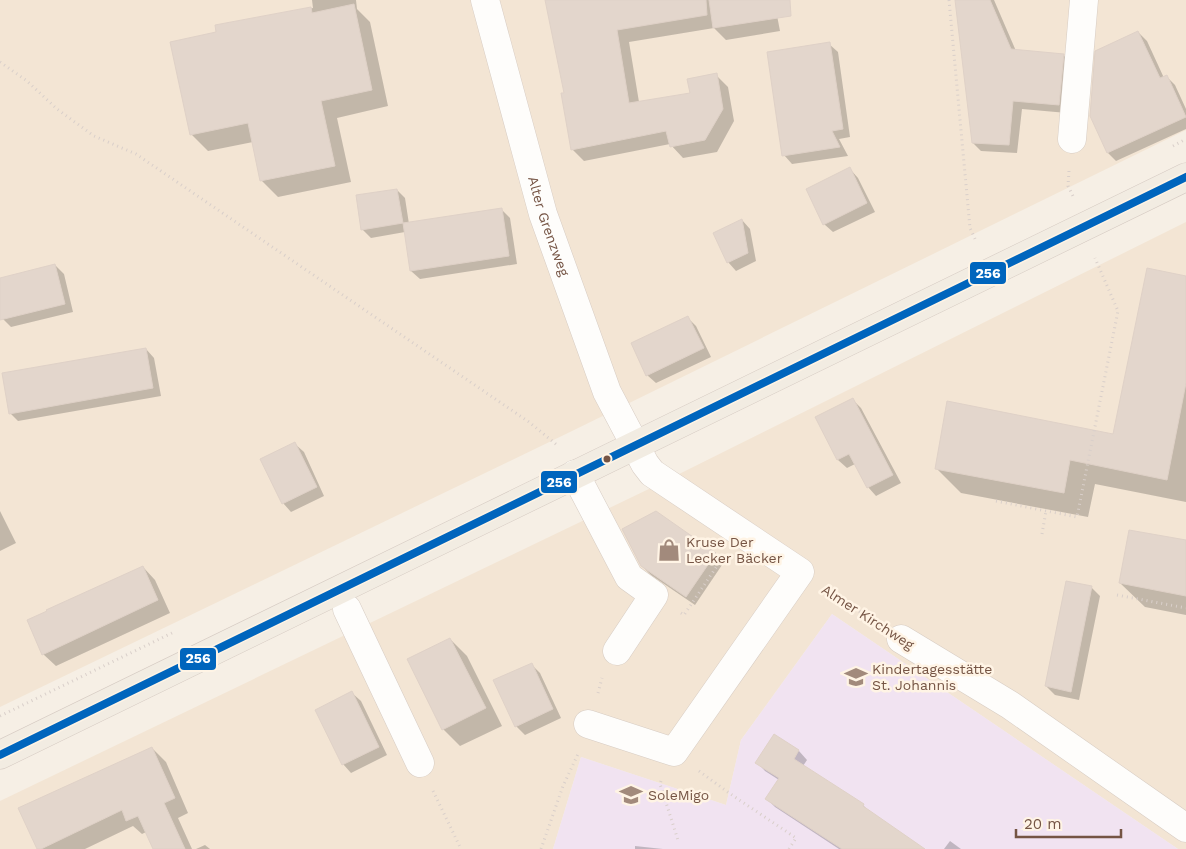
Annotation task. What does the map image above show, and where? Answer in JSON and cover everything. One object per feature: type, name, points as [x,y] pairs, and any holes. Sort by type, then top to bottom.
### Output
[{"type":"main road","points":[[4,738],[575,474],[1186,177]]},
{"type":"street","name":"Alter Grenzweg","points":[[485,0],[543,214],[606,392],[634,445]]},
{"type":"street","points":[[1072,139],[1084,0]]},
{"type":"street","points":[[588,724],[674,752],[800,572],[652,472],[634,445]]},
{"type":"street","points":[[575,474],[629,577],[654,595],[617,651]]},
{"type":"street","points":[[347,609],[420,763]]},
{"type":"street","name":"Almer Kirchweg","points":[[901,639],[1010,705],[1186,828]]},
{"type":"path","points":[[950,0],[970,228],[976,241]]},
{"type":"path","points":[[0,62],[27,81],[57,109],[94,136],[136,154],[528,422],[557,445]]},
{"type":"path","points":[[1068,178],[1068,186],[1073,194]]},
{"type":"path","points":[[996,501],[1077,517],[1118,311],[1095,258]]},
{"type":"path","points":[[1042,534],[1046,511]]},
{"type":"path","points":[[654,595],[684,615],[740,532]]},
{"type":"path","name":"Almer Kirchweg","points":[[800,572],[901,639]]},
{"type":"path","points":[[1117,595],[1186,608]]},
{"type":"path","points":[[0,716],[4,738]]},
{"type":"path","points":[[541,849],[576,759]]},
{"type":"path","points":[[420,763],[461,849]]},
{"type":"path","points":[[660,784],[678,840]]},
{"type":"path","points":[[729,793],[796,838],[789,849]]},
{"type":"shaded area","points":[[0,0],[1186,0],[1186,130],[570,432],[0,707]]},
{"type":"shaded area","points":[[1186,222],[1186,849],[1178,849],[832,614],[741,740],[726,805],[581,757],[553,849],[0,849],[0,801],[653,487]]},
{"type":"shaded area","name":"Kindertagesstätte St. Johannis","points":[[832,614],[1178,849],[553,849],[581,757],[726,805],[741,740]]},
{"type":"building","points":[[545,0],[706,0],[707,15],[617,30],[629,103],[690,93],[687,79],[717,73],[723,109],[705,140],[670,147],[666,131],[571,150],[561,93],[564,93]]},
{"type":"building","points":[[709,0],[790,0],[791,16],[713,28]]},
{"type":"building","points":[[955,0],[990,0],[1011,49],[1064,54],[1059,105],[1013,101],[1009,145],[972,143]]},
{"type":"building","points":[[354,4],[372,90],[321,101],[335,166],[260,181],[248,123],[190,135],[170,42],[216,32],[215,25],[311,7],[312,13]]},
{"type":"building","points":[[1138,31],[1160,78],[1167,75],[1186,117],[1107,153],[1090,116],[1095,51]]},
{"type":"building","points":[[830,42],[843,129],[832,131],[840,147],[782,156],[767,52]]},
{"type":"building","points":[[850,167],[867,203],[823,225],[806,189]]},
{"type":"building","points":[[397,189],[403,223],[361,230],[356,195]]},
{"type":"building","points":[[502,208],[509,256],[410,271],[403,223]]},
{"type":"building","points":[[742,219],[748,253],[727,263],[713,233]]},
{"type":"building","points":[[55,264],[65,304],[0,320],[0,278]]},
{"type":"building","points":[[1147,268],[1186,276],[1186,383],[1167,480],[1070,460],[1064,493],[935,469],[947,401],[1113,434]]},
{"type":"building","points":[[688,316],[704,348],[646,376],[631,343]]},
{"type":"building","points":[[146,348],[153,388],[9,414],[2,373]]},
{"type":"building","points":[[853,398],[893,475],[867,488],[849,454],[837,460],[815,417]]},
{"type":"building","points":[[295,442],[317,487],[282,504],[260,459]]},
{"type":"building","points":[[656,511],[716,553],[686,597],[641,566],[622,529]]},
{"type":"building","points":[[1129,530],[1186,540],[1186,596],[1119,583]]},
{"type":"building","points":[[143,566],[158,600],[42,655],[27,620]]},
{"type":"building","points":[[1066,581],[1092,586],[1071,692],[1045,686]]},
{"type":"building","points":[[450,638],[486,708],[442,730],[407,659]]},
{"type":"building","points":[[532,663],[553,709],[515,727],[493,680]]},
{"type":"building","points":[[352,691],[379,747],[342,765],[315,710]]},
{"type":"building","points":[[774,734],[799,750],[794,759],[864,804],[863,806],[925,849],[842,849],[765,799],[779,778],[755,763]]},
{"type":"building","points":[[152,747],[175,798],[164,803],[185,849],[153,849],[138,816],[126,821],[122,810],[41,849],[37,849],[18,808]]},
{"type":"transit line","name":"256","points":[[0,755],[1186,177]]},
{"type":"place","name":"Kruse Der Lecker Bäcker","points":[[669,550]]},
{"type":"place","name":"Kindertagesstätte St. Johannis","points":[[856,677]]},
{"type":"place","name":"SoleMigo","points":[[631,795]]}]
